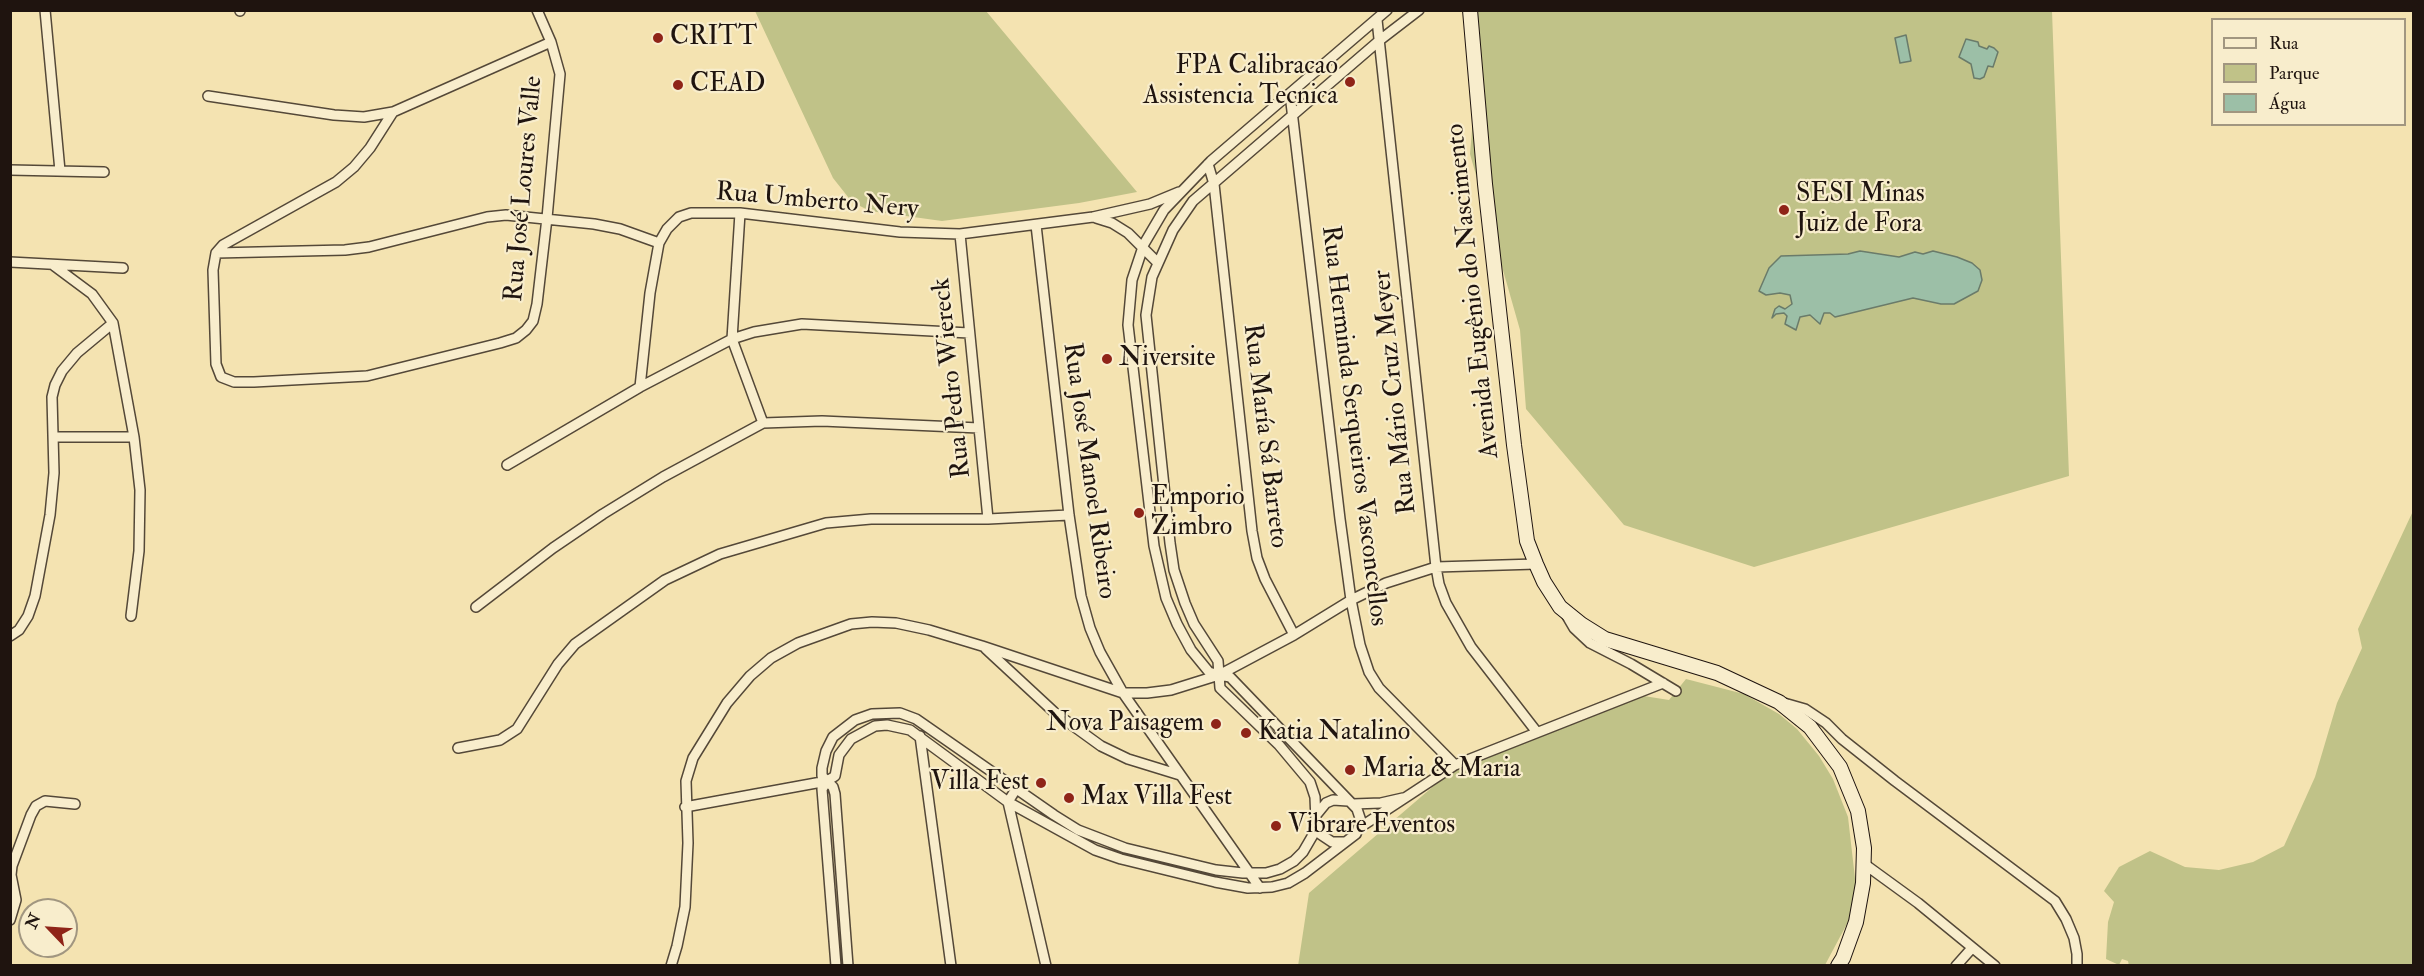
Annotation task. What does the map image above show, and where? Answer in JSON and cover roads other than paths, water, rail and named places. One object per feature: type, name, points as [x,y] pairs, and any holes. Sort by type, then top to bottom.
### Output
[{"type":"street","points":[[45,10],[60,171]]},
{"type":"street","name":"Rua José Loures Valle","points":[[216,253],[213,270],[216,364],[221,376],[234,382],[367,376],[516,338],[533,321],[537,304],[561,74],[551,42],[537,10]]},
{"type":"street","points":[[1359,828],[1359,814],[1350,803],[1269,716],[1230,678],[1209,672],[1191,650],[1177,624],[1166,598],[1154,546],[1128,325],[1131,286],[1143,247],[1164,210],[1208,164],[1387,10]]},
{"type":"street","points":[[848,966],[835,794],[833,787],[822,776],[822,768],[826,751],[833,737],[855,720],[872,714],[900,713],[927,725],[1054,815],[1100,839],[1125,848],[1223,871],[1251,873],[1266,873],[1280,869],[1294,861],[1303,852],[1317,828],[1315,797],[1310,782],[1260,725],[1220,688],[1218,661],[1194,624],[1174,570],[1146,315],[1152,277],[1173,230],[1193,201],[1294,117],[1380,40],[1419,10]]},
{"type":"street","name":"Avenida Eugênio do Nascimento","points":[[1470,10],[1485,184],[1527,541],[1544,582],[1560,607],[1581,624],[1605,639],[1717,674],[1779,702],[1810,728],[1840,767],[1858,812],[1864,848],[1863,883],[1856,922],[1838,966]]},
{"type":"street","name":"Rua Mário Cruz Meyer","points":[[1377,20],[1436,567],[1446,603],[1471,647],[1536,731]]},
{"type":"street","points":[[208,96],[334,116],[364,117],[393,112],[551,42]]},
{"type":"street","name":"Rua Herminda Serqueiros Vasconcellos","points":[[1290,94],[1351,600],[1360,645],[1369,672],[1379,688],[1455,765]]},
{"type":"street","points":[[216,253],[236,236],[336,182],[354,167],[370,148],[393,112]]},
{"type":"street","name":"Rua María Sá Barreto","points":[[1208,164],[1214,184],[1252,531],[1257,558],[1265,579],[1294,635]]},
{"type":"street","points":[[10,170],[104,172]]},
{"type":"street","name":"Rua Umberto Nery","points":[[640,387],[649,303],[659,243],[679,217],[691,213],[740,213],[900,232],[960,234],[1093,217],[1150,204],[1184,189]]},
{"type":"street","points":[[740,213],[732,339],[763,423]]},
{"type":"street","points":[[216,253],[345,250],[487,217],[506,215],[620,228],[659,243]]},
{"type":"street","points":[[1093,217],[1112,223],[1128,233],[1158,263]]},
{"type":"street","name":"Rua José Manoel Ribeiro","points":[[1036,225],[1069,515],[1081,596],[1090,628],[1100,652],[1123,693],[1260,888]]},
{"type":"street","name":"Rua Pedro Wiereck","points":[[960,234],[988,519]]},
{"type":"street","points":[[10,262],[123,268]]},
{"type":"street","points":[[53,265],[92,294],[113,323],[134,437],[140,490],[139,551],[131,616]]},
{"type":"street","points":[[10,636],[19,630],[28,616],[35,596],[54,492],[52,397],[55,385],[62,371],[77,353],[113,323]]},
{"type":"street","points":[[507,465],[550,442],[640,387],[732,339],[779,326],[802,324],[969,333]]},
{"type":"street","points":[[1132,357],[1149,356]]},
{"type":"street","points":[[476,607],[553,548],[603,514],[663,477],[763,423],[822,421],[979,428]]},
{"type":"street","points":[[54,437],[134,437]]},
{"type":"street","points":[[1143,454],[1160,453]]},
{"type":"street","points":[[459,748],[500,740],[517,729],[558,664],[575,644],[665,580],[691,566],[826,523],[1069,515]]},
{"type":"street","points":[[1154,546],[1170,543]]},
{"type":"street","points":[[671,966],[685,907],[688,843],[685,807],[686,781],[693,758],[727,704],[750,675],[771,658],[798,643],[851,624],[872,622],[929,630],[1123,693],[1171,690],[1219,675],[1386,582],[1436,567],[1536,564]]},
{"type":"street","name":"Avenida Eugênio do Nascimento","points":[[1536,564],[1565,599],[1583,616],[1609,633],[1660,657]]},
{"type":"street","points":[[1560,607],[1574,628],[1590,643],[1676,691]]},
{"type":"street","points":[[982,646],[1054,712],[1092,740],[1128,759],[1180,775]]},
{"type":"street","points":[[685,807],[827,781],[835,776],[840,755],[851,739],[861,732],[887,725],[910,730],[920,736],[1008,802],[1095,850],[1121,860],[1168,872],[1234,886],[1260,888],[1288,883],[1305,873],[1352,839],[1359,828],[1455,765],[1536,731],[1663,683]]},
{"type":"street","points":[[1779,702],[1805,709],[1826,723],[1842,739],[1895,781],[2055,901],[2074,938],[2078,954],[2077,966]]},
{"type":"street","points":[[1260,725],[1269,716]]},
{"type":"street","points":[[920,736],[951,966]]},
{"type":"street","points":[[827,781],[822,789],[836,966]]},
{"type":"street","points":[[1016,789],[1008,802],[1046,966]]},
{"type":"street","points":[[1317,814],[1326,802],[1333,800],[1350,803],[1381,802],[1408,796]]},
{"type":"street","points":[[10,920],[16,900],[11,875],[12,866],[36,806],[45,801],[75,804]]},
{"type":"street","points":[[1317,828],[1325,839],[1338,843],[1345,842]]},
{"type":"street","points":[[1095,850],[1100,839]]},
{"type":"street","points":[[1168,872],[1170,859]]},
{"type":"street","points":[[1863,863],[1918,903],[1995,966]]},
{"type":"street","points":[[1956,966],[1972,948]]},
{"type":"water","points":[[1906,35],[1911,61],[1900,63],[1895,38]]},
{"type":"water","points":[[1966,39],[1978,42],[1979,46],[1987,49],[1989,46],[1994,48],[1998,52],[1993,67],[1988,66],[1984,77],[1980,79],[1974,78],[1971,64],[1959,57]]},
{"type":"water","points":[[1860,251],[1899,257],[1915,252],[1923,254],[1933,251],[1972,263],[1980,270],[1982,280],[1978,291],[1954,304],[1941,304],[1913,298],[1835,317],[1830,313],[1824,313],[1820,324],[1810,315],[1800,317],[1796,330],[1785,324],[1787,316],[1784,313],[1776,314],[1772,318],[1775,309],[1779,306],[1785,309],[1792,304],[1790,295],[1780,293],[1766,295],[1759,291],[1769,268],[1781,256],[1848,254]]},
{"type":"place","name":"CRITT","points":[[658,38]]},
{"type":"place","name":"FPA Calibracao Assistencia Tecnica","points":[[1350,82]]},
{"type":"place","name":"CEAD","points":[[678,85]]},
{"type":"place","name":"SESI Minas Juiz de Fora","points":[[1784,210]]},
{"type":"place","name":"Niversite","points":[[1107,359]]},
{"type":"place","name":"Emporio Zimbro","points":[[1139,513]]},
{"type":"place","name":"Nova Paisagem","points":[[1216,724]]},
{"type":"place","name":"Katia Natalino","points":[[1246,733]]},
{"type":"place","name":"Maria & Maria","points":[[1350,770]]},
{"type":"place","name":"Villa Fest","points":[[1041,783]]},
{"type":"place","name":"Max Villa Fest","points":[[1069,798]]},
{"type":"place","name":"Vibrare Eventos","points":[[1276,826]]}]
